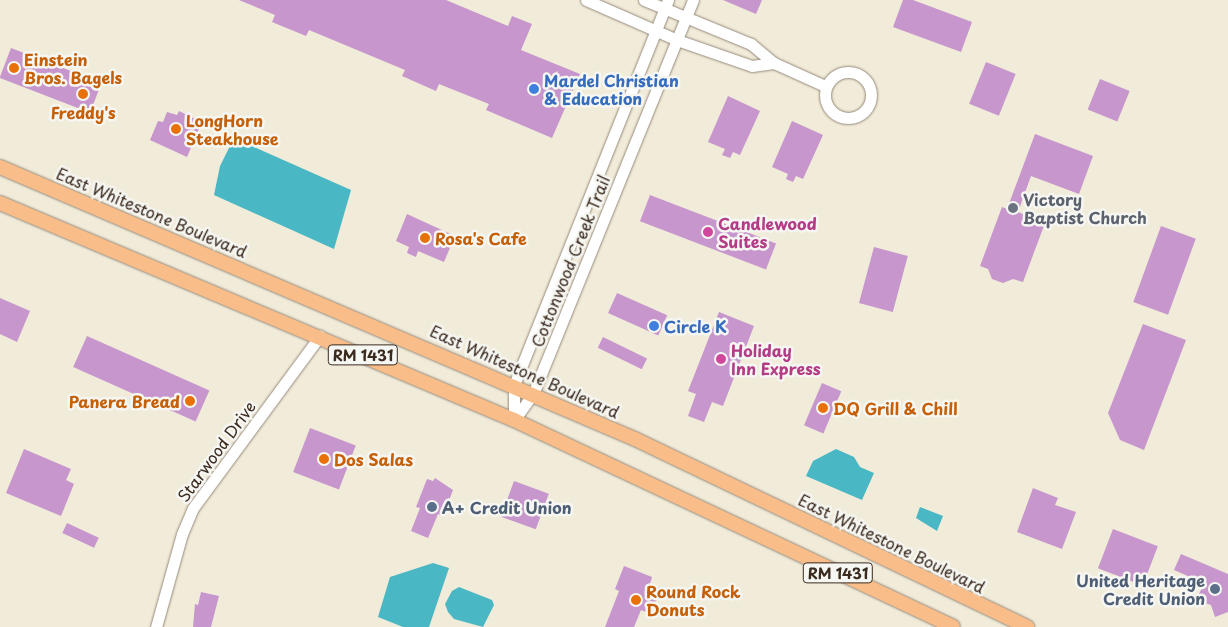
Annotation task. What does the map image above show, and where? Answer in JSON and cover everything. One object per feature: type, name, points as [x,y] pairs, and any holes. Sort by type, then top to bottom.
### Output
[{"type":"main road","name":"East Whitestone Boulevard","points":[[0,167],[514,385],[644,443],[1027,627]]},
{"type":"main road","name":"RM 1431","points":[[0,203],[320,336],[514,420],[953,627]]},
{"type":"street","points":[[586,0],[677,40],[752,66],[774,63]]},
{"type":"street","points":[[644,0],[667,4],[686,17],[751,44],[774,63],[826,86]]},
{"type":"street","name":"Cottonwood Creek Trail","points":[[514,420],[533,394],[693,0]]},
{"type":"street","name":"Cottonwood Creek Trail","points":[[514,420],[514,385],[667,4]]},
{"type":"street","points":[[856,73],[870,87],[868,107],[852,118],[838,116],[827,107],[826,86],[835,75],[856,73]]},
{"type":"street","name":"Starwood Drive","points":[[156,627],[184,529],[193,508],[320,336]]},
{"type":"water","points":[[234,138],[351,190],[334,249],[214,195],[220,166]]},
{"type":"water","points":[[836,449],[854,457],[860,467],[874,473],[862,500],[806,476],[813,461]]},
{"type":"water","points":[[920,507],[943,516],[937,531],[916,518]]},
{"type":"water","points":[[433,563],[449,568],[429,627],[403,627],[378,617],[390,577]]},
{"type":"water","points":[[459,587],[492,600],[494,605],[483,627],[454,619],[448,612],[445,604],[452,591]]},
{"type":"building","points":[[239,0],[446,0],[508,26],[512,16],[532,24],[521,50],[580,74],[552,138],[486,110],[489,104],[439,84],[436,91],[402,76],[405,70],[309,30],[306,36],[272,22],[275,15]]},
{"type":"building","points":[[723,0],[762,0],[756,14]]},
{"type":"building","points":[[903,0],[913,0],[972,22],[961,52],[893,27]]},
{"type":"building","points":[[11,48],[102,83],[90,113],[0,78]]},
{"type":"building","points":[[986,62],[1016,74],[999,116],[969,104]]},
{"type":"building","points":[[1100,79],[1130,91],[1117,122],[1088,110]]},
{"type":"building","points":[[728,96],[760,111],[740,155],[733,152],[730,158],[722,155],[725,149],[708,142]]},
{"type":"building","name":"LongHorn Steakhouse","points":[[179,111],[202,122],[187,157],[150,140],[158,121],[163,122],[167,112],[177,115]]},
{"type":"building","points":[[792,121],[823,135],[803,179],[796,176],[793,182],[786,179],[788,174],[772,167]]},
{"type":"building","name":"Victory Baptist Church","points":[[1035,134],[1093,156],[1079,194],[1031,176],[1018,212],[1045,223],[1023,282],[1013,279],[1003,283],[992,279],[988,269],[980,266],[1002,207],[1007,209]]},
{"type":"building","name":"Candlewood Suites","points":[[650,195],[776,243],[766,270],[640,221]]},
{"type":"building","name":"Rosa's Cafe","points":[[407,214],[455,236],[444,262],[418,251],[416,257],[407,253],[409,247],[396,241]]},
{"type":"building","points":[[1161,226],[1196,239],[1168,315],[1133,302]]},
{"type":"building","points":[[874,247],[908,256],[893,312],[859,303]]},
{"type":"building","points":[[617,293],[667,315],[658,335],[608,313]]},
{"type":"building","points":[[0,298],[30,311],[17,342],[0,334]]},
{"type":"building","name":"Holiday Inn Express","points":[[719,312],[754,326],[723,406],[712,402],[704,422],[688,416],[696,394],[688,391]]},
{"type":"building","points":[[1143,324],[1186,340],[1144,450],[1120,440],[1108,413]]},
{"type":"building","points":[[87,336],[209,391],[196,422],[73,367]]},
{"type":"building","points":[[603,337],[647,358],[642,369],[598,348]]},
{"type":"building","name":"DQ Grill & Chill","points":[[822,383],[841,391],[823,434],[804,425]]},
{"type":"building","name":"Dos Salas","points":[[310,428],[356,446],[339,489],[293,472]]},
{"type":"building","points":[[24,449],[71,469],[66,480],[74,484],[61,516],[6,493]]},
{"type":"building","name":"A+ Credit Union","points":[[435,478],[453,490],[443,516],[438,514],[428,538],[411,531],[420,508],[416,507],[427,479],[433,481]]},
{"type":"building","points":[[514,481],[549,494],[536,529],[501,517]]},
{"type":"building","points":[[1033,488],[1058,498],[1055,505],[1076,512],[1062,549],[1017,532]]},
{"type":"building","points":[[67,523],[99,538],[94,548],[62,533]]},
{"type":"building","points":[[1113,529],[1158,546],[1143,585],[1098,568]]},
{"type":"building","name":"United Heritage Credit Union","points":[[1181,554],[1228,574],[1228,612],[1215,617],[1211,605],[1202,602],[1204,597],[1199,594],[1204,583],[1174,570]]},
{"type":"building","name":"Round Rock Donuts","points":[[624,566],[652,577],[650,584],[661,588],[651,614],[641,610],[634,627],[605,627],[619,591],[615,589]]},
{"type":"building","points":[[201,592],[219,596],[211,627],[193,627],[195,604],[198,605]]},
{"type":"place","name":"Einstein Bros. Bagels","points":[[14,68]]},
{"type":"place","name":"Mardel Christian & Education","points":[[534,89]]},
{"type":"place","name":"Freddy's","points":[[83,94]]},
{"type":"place","name":"LongHorn Steakhouse","points":[[176,129]]},
{"type":"place","name":"Victory Baptist Church","points":[[1013,208]]},
{"type":"place","name":"Candlewood Suites","points":[[708,232]]},
{"type":"place","name":"Rosa's Cafe","points":[[425,238]]},
{"type":"place","name":"Circle K","points":[[654,326]]},
{"type":"place","name":"Holiday Inn Express","points":[[721,359]]},
{"type":"place","name":"Panera Bread","points":[[190,401]]},
{"type":"place","name":"DQ Grill & Chill","points":[[823,408]]},
{"type":"place","name":"Dos Salas","points":[[324,459]]},
{"type":"place","name":"A+ Credit Union","points":[[432,507]]},
{"type":"place","name":"United Heritage Credit Union","points":[[1215,589]]},
{"type":"place","name":"Round Rock Donuts","points":[[636,600]]}]
